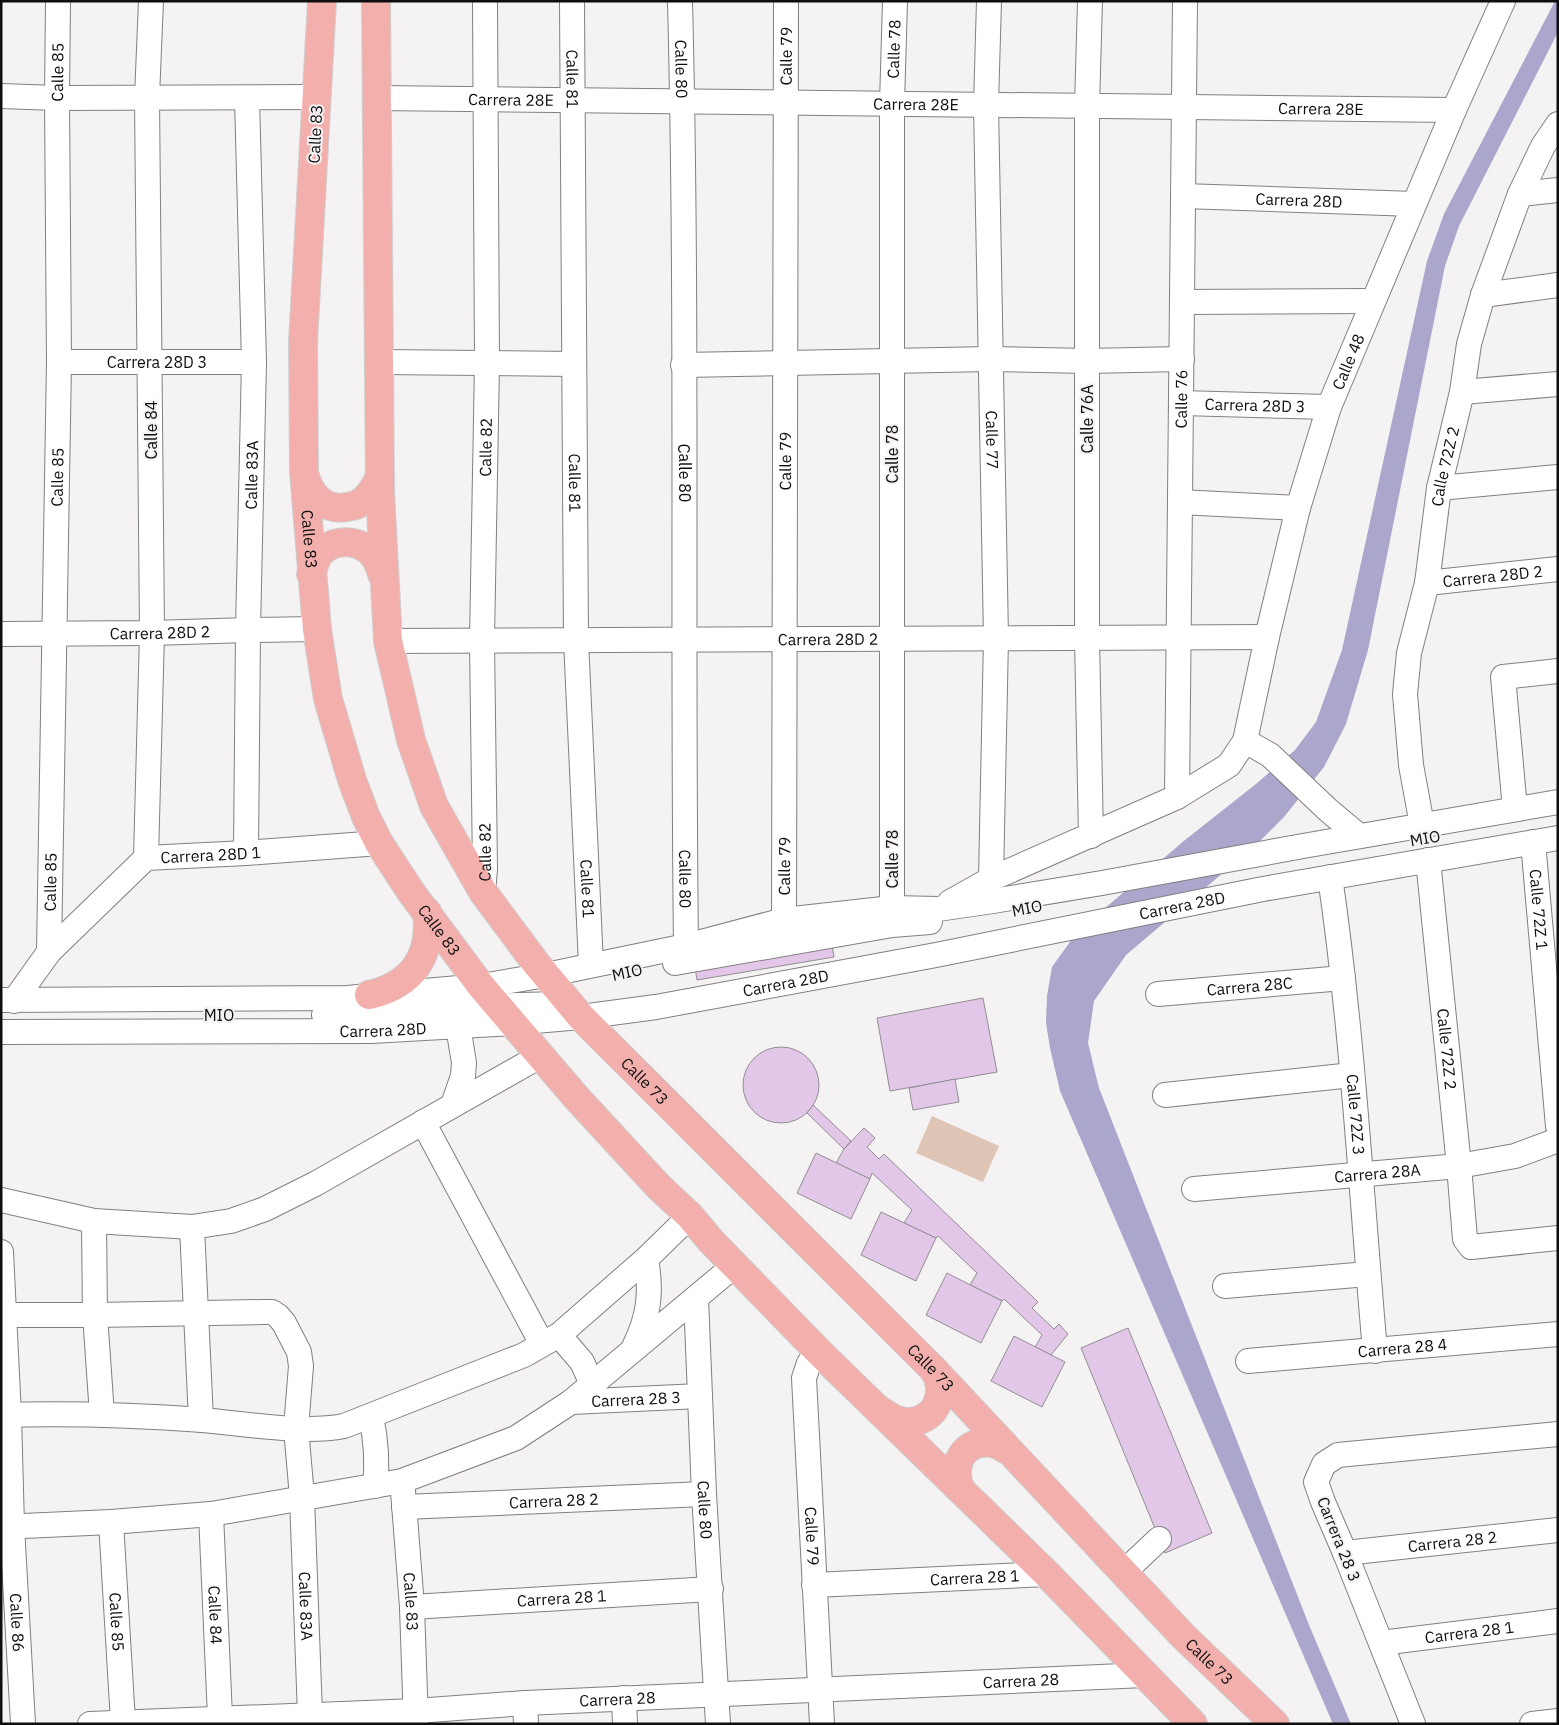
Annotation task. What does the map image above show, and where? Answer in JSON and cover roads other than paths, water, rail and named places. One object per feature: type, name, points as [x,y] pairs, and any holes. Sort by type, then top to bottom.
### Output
[{"type":"main road","name":"Calle 83","points":[[322,1],[302,342],[304,472],[311,574],[328,699],[341,745],[366,817],[379,843],[411,892],[496,1005]]},
{"type":"main road","points":[[376,1],[380,528],[388,641],[411,740],[434,806],[483,892],[564,996]]},
{"type":"main road","points":[[304,472],[309,489],[321,503],[339,509],[357,505],[371,494],[380,477]]},
{"type":"main road","points":[[311,574],[315,561],[323,550],[336,543],[350,542],[363,546],[373,555],[385,580]]},
{"type":"main road","points":[[369,995],[385,992],[399,984],[411,974],[421,961],[427,946],[429,929],[427,912]]},
{"type":"main road","name":"Calle 73","points":[[564,996],[934,1370],[1183,1636],[1275,1724]]},
{"type":"main road","points":[[496,1005],[575,1096],[658,1186],[690,1216],[711,1241],[819,1352],[1047,1574],[1193,1724]]},
{"type":"main road","points":[[876,1408],[900,1421],[909,1422],[926,1417],[937,1404],[940,1395],[939,1378],[934,1370]]},
{"type":"main road","points":[[960,1488],[956,1473],[957,1465],[960,1458],[971,1447],[986,1442],[994,1443],[1008,1450]]},
{"type":"street","name":"Calle 85","points":[[49,952],[58,362],[58,1]]},
{"type":"street","name":"Calle 84","points":[[146,858],[152,633],[148,97],[151,1]]},
{"type":"street","name":"Calle 82","points":[[483,892],[485,869],[482,641],[487,363],[485,1]]},
{"type":"street","name":"Calle 81","points":[[572,1],[576,640],[592,966]]},
{"type":"street","name":"Calle 80","points":[[680,1],[686,946]]},
{"type":"street","name":"Calle 79","points":[[784,920],[786,1]]},
{"type":"street","name":"Calle 78","points":[[892,908],[892,104],[895,1]]},
{"type":"street","name":"Calle 77","points":[[990,1],[986,105],[996,638],[991,879]]},
{"type":"street","name":"Calle 76A","points":[[1090,1],[1087,106],[1087,638],[1090,836]]},
{"type":"street","name":"Calle 76","points":[[1177,797],[1185,1]]},
{"type":"street","name":"Calle 48","points":[[1245,741],[1267,636],[1298,508],[1329,407],[1502,1]]},
{"type":"street","points":[[1,96],[57,98],[317,97]]},
{"type":"street","name":"Calle 83A","points":[[246,854],[248,630],[254,362],[247,98]]},
{"type":"street","name":"Carrera 28E","points":[[377,98],[1454,110]]},
{"type":"street","name":"Calle 72Z 2","points":[[1422,825],[1412,764],[1405,694],[1408,653],[1427,583],[1439,488],[1462,392],[1469,344],[1483,295],[1520,194],[1543,146],[1558,124]]},
{"type":"street","points":[[1520,194],[1558,190]]},
{"type":"street","name":"Carrera 28D","points":[[1183,196],[1414,204]]},
{"type":"street","points":[[1483,295],[1558,285]]},
{"type":"street","points":[[1182,302],[1373,301]]},
{"type":"street","points":[[683,365],[990,359],[1087,361],[1182,359]]},
{"type":"street","name":"Carrera 28D 3","points":[[58,362],[254,362]]},
{"type":"street","points":[[378,362],[574,364]]},
{"type":"street","points":[[1462,392],[1558,384]]},
{"type":"street","name":"Carrera 28D 3","points":[[1181,403],[1329,407]]},
{"type":"street","points":[[1439,488],[1558,478]]},
{"type":"street","points":[[1180,502],[1298,508]]},
{"type":"street","name":"Carrera 28D 2","points":[[1427,583],[1558,569]]},
{"type":"street","name":"Carrera 28D 2","points":[[1,634],[317,629]]},
{"type":"street","name":"Carrera 28D 2","points":[[388,641],[1267,636]]},
{"type":"street","points":[[1515,809],[1503,677],[1558,671]]},
{"type":"street","points":[[1245,741],[1270,755],[1328,810],[1359,836]]},
{"type":"street","name":"Carrera 28D","points":[[938,908],[991,879],[1177,797],[1229,765],[1245,741]]},
{"type":"street","name":"Carrera 28D","points":[[6,1006],[347,998],[369,995],[496,1005],[564,996],[656,1007],[1050,931],[1282,868],[1359,836],[1558,802]]},
{"type":"street","name":"MIO","points":[[564,996],[635,997],[936,941],[1282,868],[1558,814]]},
{"type":"street","name":"MIO","points":[[1282,868],[1558,826]]},
{"type":"street","name":"Carrera 28D","points":[[1,1032],[363,1031],[458,1026],[496,1005],[564,996],[592,966],[686,946],[784,920],[892,908],[938,908],[1282,868],[1330,878],[1558,838]]},
{"type":"street","name":"Calle 72Z 1","points":[[1533,842],[1558,1126]]},
{"type":"street","name":"Carrera 28D 1","points":[[6,1006],[49,952],[146,858],[246,854],[379,843]]},
{"type":"street","name":"Calle 72Z 2","points":[[1428,860],[1465,1239],[1471,1247],[1558,1238]]},
{"type":"street","name":"Calle 72Z 3","points":[[1330,878],[1343,978],[1375,1351]]},
{"type":"street","name":"MIO","points":[[564,996],[629,972],[892,925],[937,922],[994,914],[1095,890]]},
{"type":"street","name":"Carrera 28C","points":[[1158,994],[1343,978]]},
{"type":"street","name":"MIO","points":[[6,1006],[347,1015],[496,1005]]},
{"type":"street","points":[[452,1106],[464,1076],[464,1063],[458,1026]]},
{"type":"street","points":[[1,1200],[94,1220],[192,1227],[232,1221],[265,1209],[315,1184],[540,1056]]},
{"type":"street","points":[[1165,1096],[1352,1075]]},
{"type":"street","points":[[423,1122],[551,1340],[582,1362],[592,1384]]},
{"type":"street","name":"Carrera 28A","points":[[1194,1189],[1459,1166],[1515,1156],[1558,1140]]},
{"type":"street","points":[[7,1421],[102,1415],[201,1420],[296,1428],[334,1428],[371,1416],[524,1355],[551,1340],[646,1259],[690,1216]]},
{"type":"street","points":[[94,1220],[95,1315],[102,1415]]},
{"type":"street","points":[[192,1227],[201,1420]]},
{"type":"street","name":"Calle 86","points":[[1,1252],[7,1421],[8,1523],[24,1724]]},
{"type":"street","points":[[633,1350],[643,1329],[648,1304],[650,1279],[646,1259]]},
{"type":"street","points":[[8,1523],[111,1522],[211,1514],[402,1481],[516,1438],[571,1402],[735,1265]]},
{"type":"street","points":[[1225,1286],[1368,1274]]},
{"type":"street","name":"Calle 80","points":[[696,1298],[704,1494],[718,1724]]},
{"type":"street","points":[[3,1308],[95,1315],[195,1312]]},
{"type":"street","name":"Calle 83A","points":[[195,1312],[272,1312],[284,1323],[299,1352],[302,1366],[296,1428],[302,1497],[310,1714]]},
{"type":"street","name":"Carrera 28 4","points":[[1248,1361],[1558,1334]]},
{"type":"street","name":"Calle 79","points":[[819,1352],[807,1368],[804,1378],[822,1724]]},
{"type":"street","name":"Carrera 28 3","points":[[571,1402],[700,1396]]},
{"type":"street","points":[[371,1416],[376,1442],[377,1467],[375,1486]]},
{"type":"street","name":"Carrera 28 3","points":[[1413,1724],[1316,1482],[1324,1464],[1338,1455],[1558,1434]]},
{"type":"street","name":"Calle 83","points":[[402,1481],[412,1607],[416,1717]]},
{"type":"street","name":"Carrera 28 2","points":[[404,1507],[704,1494]]},
{"type":"street","name":"Calle 84","points":[[211,1514],[220,1717]]},
{"type":"street","name":"Calle 85","points":[[111,1522],[124,1722]]},
{"type":"street","name":"Carrera 28 2","points":[[1345,1553],[1558,1530]]},
{"type":"street","points":[[1124,1572],[1159,1539]]},
{"type":"street","name":"Carrera 28 1","points":[[814,1585],[1047,1574]]},
{"type":"street","name":"Carrera 28 1","points":[[412,1607],[711,1589]]},
{"type":"street","name":"Carrera 28 1","points":[[1381,1643],[1558,1620]]},
{"type":"street","name":"Carrera 28","points":[[90,1724],[310,1714],[416,1717],[526,1713],[624,1698],[1144,1675]]},
{"type":"street","points":[[624,1698],[625,1724]]},
{"type":"street","points":[[1532,1724],[1558,1721]]}]
